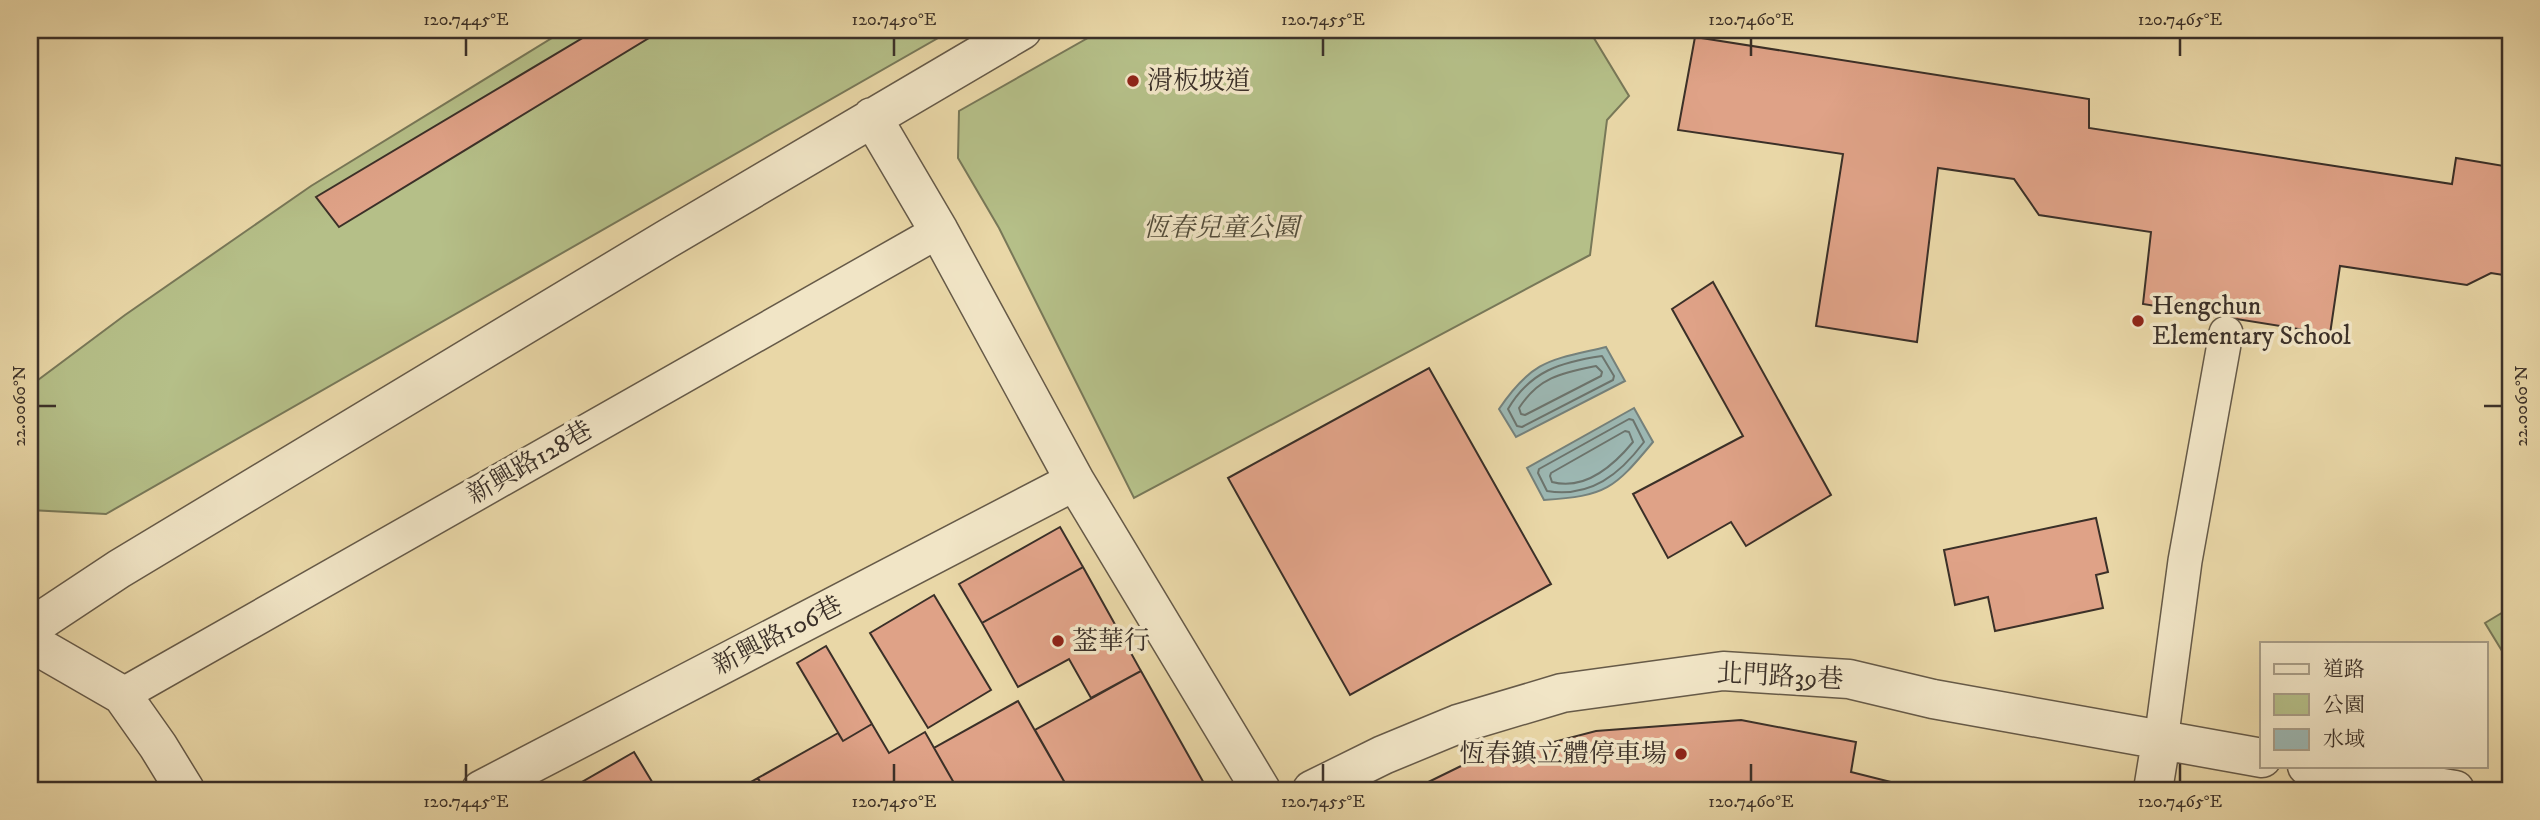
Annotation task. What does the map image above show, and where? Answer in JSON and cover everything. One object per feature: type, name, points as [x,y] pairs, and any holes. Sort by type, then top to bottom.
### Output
[{"type":"street","points":[[30,628],[120,569],[872,117],[1022,30]]},
{"type":"street","points":[[872,117],[939,231],[1075,481],[1261,790]]},
{"type":"street","name":"新興路106巷","points":[[481,790],[1075,481]]},
{"type":"street","points":[[30,642],[122,695],[185,790]]},
{"type":"street","name":"北門路39巷","points":[[1312,790],[1383,755],[1458,724],[1562,693],[1723,671],[1849,679],[1933,699],[2260,758]]},
{"type":"street","points":[[2153,790],[2161,741]]},
{"type":"street","points":[[2319,768],[2455,790]]},
{"type":"lane","name":"新興路128巷","points":[[122,695],[939,231]]},
{"type":"lane","points":[[2161,741],[2185,561],[2226,333]]},
{"type":"green space","points":[[565,30],[952,30],[106,514],[30,510],[30,386],[125,315],[311,186]]},
{"type":"green space","name":"恆春兒童公園","points":[[1102,30],[1589,30],[1629,96],[1607,120],[1590,255],[1134,498],[999,228],[958,158],[959,111]]},
{"type":"green space","points":[[2510,608],[2510,664],[2485,623]]},
{"type":"water","points":[[1606,347],[1625,381],[1516,437],[1499,409],[1522,380],[1557,359]]},
{"type":"water","points":[[1634,408],[1653,442],[1628,470],[1618,480],[1595,492],[1544,500],[1527,468]]},
{"type":"building","points":[[596,30],[662,30],[339,227],[316,197]]},
{"type":"building","points":[[1695,37],[2089,99],[2089,128],[2452,184],[2456,158],[2510,167],[2510,276],[2491,273],[2467,285],[2340,266],[2330,334],[2143,304],[2151,232],[2039,215],[2014,179],[1938,168],[1917,342],[1816,326],[1843,154],[1678,130]]},
{"type":"building","points":[[1713,282],[1831,495],[1746,546],[1731,522],[1668,558],[1633,494],[1743,436],[1672,309]]},
{"type":"building","points":[[1429,368],[1551,584],[1350,695],[1228,478]]},
{"type":"building","points":[[2096,518],[2108,572],[2096,575],[2103,608],[1995,631],[1988,597],[1955,605],[1944,550]]},
{"type":"building","points":[[1060,527],[1083,567],[982,623],[959,584]]},
{"type":"building","name":"菳華行","points":[[1083,567],[1141,671],[1091,698],[1069,659],[1018,687],[982,623]]},
{"type":"building","points":[[934,595],[991,690],[928,728],[870,633]]},
{"type":"building","points":[[826,646],[872,724],[843,741],[797,663]]},
{"type":"building","points":[[1141,671],[1205,785],[1203,790],[1069,790],[1035,730]]},
{"type":"building","points":[[1018,701],[1069,790],[958,790],[934,748]]},
{"type":"building","name":"恆春鎮立體停車場","points":[[1741,720],[1856,742],[1851,772],[1891,782],[1890,790],[1412,790],[1461,766],[1596,731]]},
{"type":"building","points":[[872,724],[889,753],[925,732],[958,790],[764,790],[758,778],[838,733],[843,741]]},
{"type":"building","points":[[634,752],[657,790],[568,790]]},
{"type":"building","points":[[758,778],[764,790],[737,790]]},
{"type":"place","name":"滑板坡道","points":[[1133,81]]},
{"type":"place","name":"Hengchun Elementary School","points":[[2138,321]]},
{"type":"place","name":"菳華行","points":[[1058,641]]},
{"type":"place","name":"恆春鎮立體停車場","points":[[1681,754]]}]
